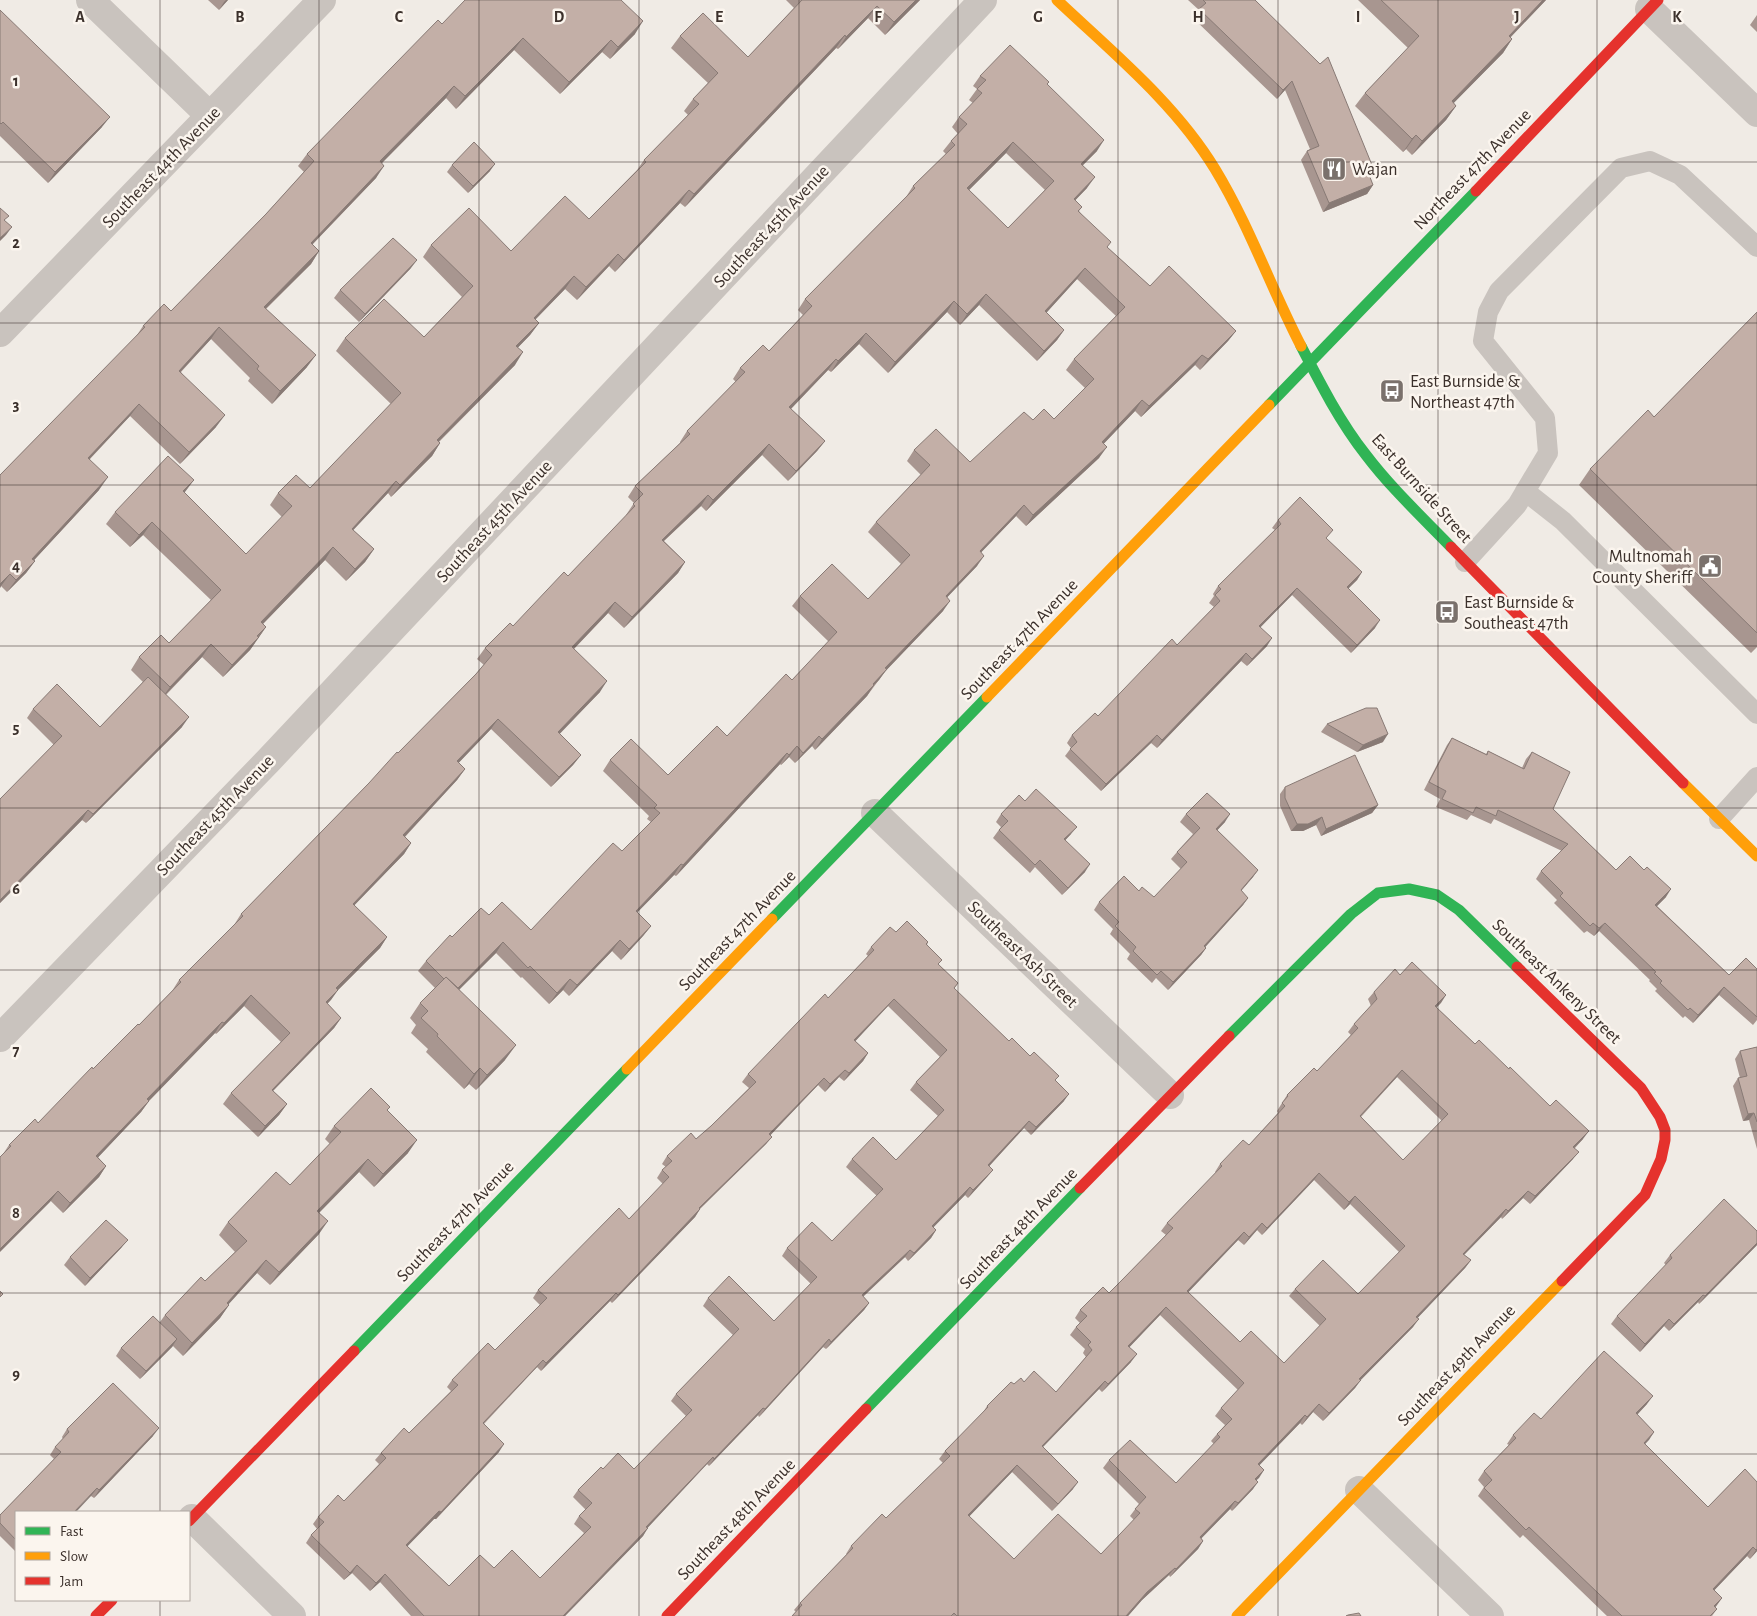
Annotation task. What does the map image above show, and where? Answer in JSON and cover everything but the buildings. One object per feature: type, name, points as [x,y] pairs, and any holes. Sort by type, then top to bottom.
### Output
[{"type":"street","points":[[90,0],[210,116]]},
{"type":"street","name":"Southeast 44th Avenue","points":[[0,333],[322,0]]},
{"type":"street","name":"Southeast 45th Avenue","points":[[0,1038],[275,754],[983,0]]},
{"type":"street","name":"East Burnside Street","points":[[1057,0],[1160,100],[1193,138],[1214,169],[1310,362],[1353,437],[1376,468],[1465,562],[1757,856]]},
{"type":"street","points":[[1654,4],[1757,113]]},
{"type":"street","name":"Northeast 47th Avenue","points":[[1310,362],[1654,4]]},
{"type":"street","name":"Southeast 47th Avenue","points":[[190,1520],[1310,362]]},
{"type":"street","name":"Southeast Ash Street","points":[[875,813],[1170,1095]]},
{"type":"street","name":"Southeast 48th Avenue","points":[[667,1616],[1170,1095],[1351,914],[1378,893],[1409,889]]},
{"type":"street","name":"Southeast Ankeny Street","points":[[1409,889],[1437,895],[1459,910],[1641,1088],[1662,1122]]},
{"type":"street","name":"Southeast 49th Avenue","points":[[1237,1616],[1645,1195],[1660,1168],[1665,1141],[1662,1122]]},
{"type":"street","points":[[1359,1490],[1490,1616]]},
{"type":"street","points":[[190,1520],[292,1616]]},
{"type":"street","points":[[96,1616],[111,1601]]},
{"type":"lane","points":[[1465,562],[1517,506],[1548,453],[1545,418],[1483,341],[1488,312],[1499,291],[1621,168],[1650,161],[1680,175],[1757,247]]},
{"type":"lane","points":[[1525,491],[1563,521],[1757,714]]},
{"type":"lane","points":[[1719,819],[1757,777]]},
{"type":"traffic: fast","points":[[1269,405],[1476,191]]},
{"type":"traffic: fast","points":[[1301,346],[1331,402],[1357,442],[1396,491],[1451,547]]},
{"type":"traffic: fast","points":[[772,919],[987,697]]},
{"type":"traffic: fast","points":[[1229,1036],[1351,914],[1378,893],[1409,889],[1437,895],[1459,910],[1517,967]]},
{"type":"traffic: fast","points":[[354,1351],[627,1069]]},
{"type":"traffic: fast","points":[[866,1409],[1080,1188]]},
{"type":"traffic: slow","points":[[1057,0],[1142,79],[1199,145],[1239,212],[1301,346]]},
{"type":"traffic: slow","points":[[987,697],[1269,405]]},
{"type":"traffic: slow","points":[[1683,783],[1757,856]]},
{"type":"traffic: slow","points":[[627,1069],[772,919]]},
{"type":"traffic: slow","points":[[1237,1616],[1562,1281]]},
{"type":"traffic: jam","points":[[1476,191],[1658,0]]},
{"type":"traffic: jam","points":[[1451,547],[1683,783]]},
{"type":"traffic: jam","points":[[1517,967],[1641,1088],[1660,1117],[1665,1130],[1661,1159],[1645,1195],[1562,1281]]},
{"type":"traffic: jam","points":[[1080,1188],[1229,1036]]},
{"type":"traffic: jam","points":[[190,1520],[354,1351]]},
{"type":"traffic: jam","points":[[667,1616],[866,1409]]},
{"type":"traffic: jam","points":[[96,1616],[111,1601]]},
{"type":"place","name":"Wajan","points":[[1334,169]]},
{"type":"place","name":"East Burnside & Northeast 47th","points":[[1392,391]]},
{"type":"place","name":"Multnomah County Sheriff","points":[[1710,566]]},
{"type":"place","name":"East Burnside & Southeast 47th","points":[[1447,612]]}]
